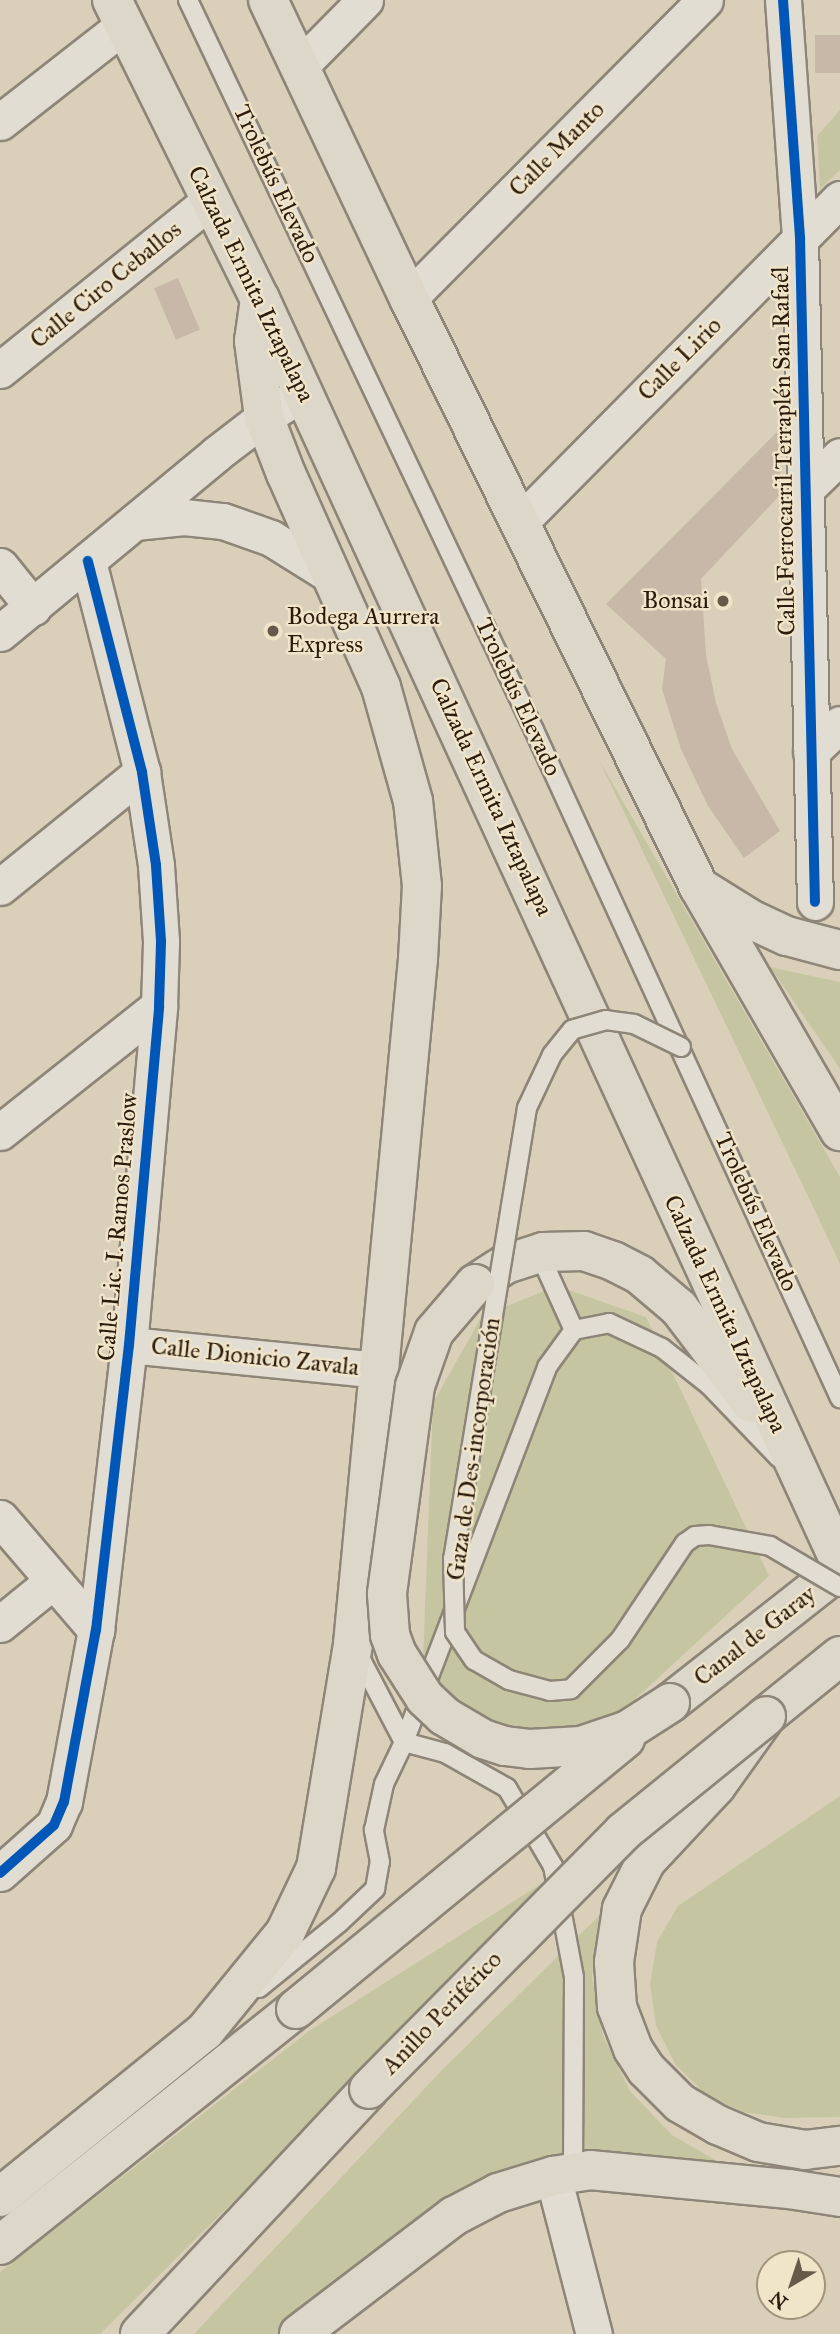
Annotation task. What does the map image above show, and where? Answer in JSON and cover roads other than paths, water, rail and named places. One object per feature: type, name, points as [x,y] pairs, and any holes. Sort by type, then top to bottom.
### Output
[{"type":"main road","points":[[268,0],[409,298],[699,887],[840,1131]]},
{"type":"main road","name":"Calzada Ermita Iztapalapa","points":[[118,13],[260,299],[556,938],[619,1084],[840,1562]]},
{"type":"main road","points":[[0,2197],[205,2031],[285,1933],[316,1867],[353,1644],[381,1370],[418,959],[422,886],[413,801],[381,687],[286,474],[264,417],[254,341],[260,299]]},
{"type":"main road","points":[[699,887],[752,920],[787,936],[840,950]]},
{"type":"main road","points":[[670,1703],[628,1730],[581,1746],[530,1749],[505,1746],[483,1739],[444,1716],[425,1699],[397,1654],[390,1635],[387,1594],[415,1385],[434,1332],[475,1284],[506,1264],[539,1253],[584,1251],[613,1261],[639,1275],[679,1308],[732,1381],[779,1431]]},
{"type":"main road","name":"Canal de Garay","points":[[670,1703],[840,1569]]},
{"type":"main road","points":[[840,1656],[766,1716],[716,1786],[646,1861],[632,1884],[616,1936],[614,1985],[617,2007],[633,2049],[662,2087],[701,2115],[737,2133],[781,2147],[804,2150],[840,2147]]},
{"type":"main road","points":[[0,2245],[296,2009],[670,1703]]},
{"type":"main road","name":"Anillo Periférico","points":[[140,2334],[369,2088],[622,1832],[766,1716]]},
{"type":"main road","points":[[299,2334],[454,2216],[498,2193],[563,2174],[590,2170],[789,2189],[840,2197]]},
{"type":"street","points":[[299,67],[365,0]]},
{"type":"street","name":"Calle Manto","points":[[409,298],[705,0]]},
{"type":"street","name":"Calle Ferrocarril Terraplén San Rafaél","points":[[783,0],[800,238],[815,902]]},
{"type":"street","points":[[0,122],[118,13]]},
{"type":"street","name":"Calle Lirio","points":[[521,521],[840,199]]},
{"type":"street","name":"Calle Ciro Ceballos","points":[[0,370],[211,200]]},
{"type":"street","points":[[0,633],[264,417],[303,393]]},
{"type":"street","points":[[806,489],[840,456]]},
{"type":"street","points":[[135,522],[184,517],[223,521],[271,538],[332,576]]},
{"type":"street","name":"Calle Lic. I. Ramos Praslow","points":[[0,1873],[54,1825],[64,1802],[96,1630],[128,1345],[159,1006],[161,941],[156,865],[142,772],[88,561]]},
{"type":"street","points":[[0,566],[33,607]]},
{"type":"street","points":[[811,752],[840,724]]},
{"type":"street","points":[[0,887],[142,772]]},
{"type":"street","points":[[0,1132],[159,1006]]},
{"type":"street","name":"Calle Dionicio Zavala","points":[[128,1345],[381,1370]]},
{"type":"street","points":[[0,1518],[96,1630]]},
{"type":"street","points":[[0,1624],[53,1581]]},
{"type":"street","points":[[563,2174],[594,2334]]},
{"type":"lane","name":"Trolebús Elevado","points":[[188,0],[681,1047],[840,1398]]},
{"type":"lane","name":"Gaza de Des-incorporación","points":[[681,1047],[634,1024],[607,1020],[572,1030],[552,1055],[527,1108],[453,1559],[455,1632],[474,1660],[509,1680],[550,1691],[570,1689],[620,1640],[685,1543],[695,1536],[709,1535],[770,1546],[840,1587]]},
{"type":"lane","points":[[539,1253],[574,1330]]},
{"type":"lane","points":[[205,2031],[339,1923],[375,1889],[380,1862],[374,1830],[384,1784],[404,1742],[547,1367],[574,1330],[609,1323],[663,1348],[709,1385],[802,1482]]},
{"type":"lane","points":[[353,1644],[404,1742],[444,1753],[507,1788],[553,1866],[574,1977],[563,2174]]},
{"type":"place","name":"Bonsai","points":[[723,601]]},
{"type":"place","name":"Bodega Aurrera Express","points":[[273,631]]}]
